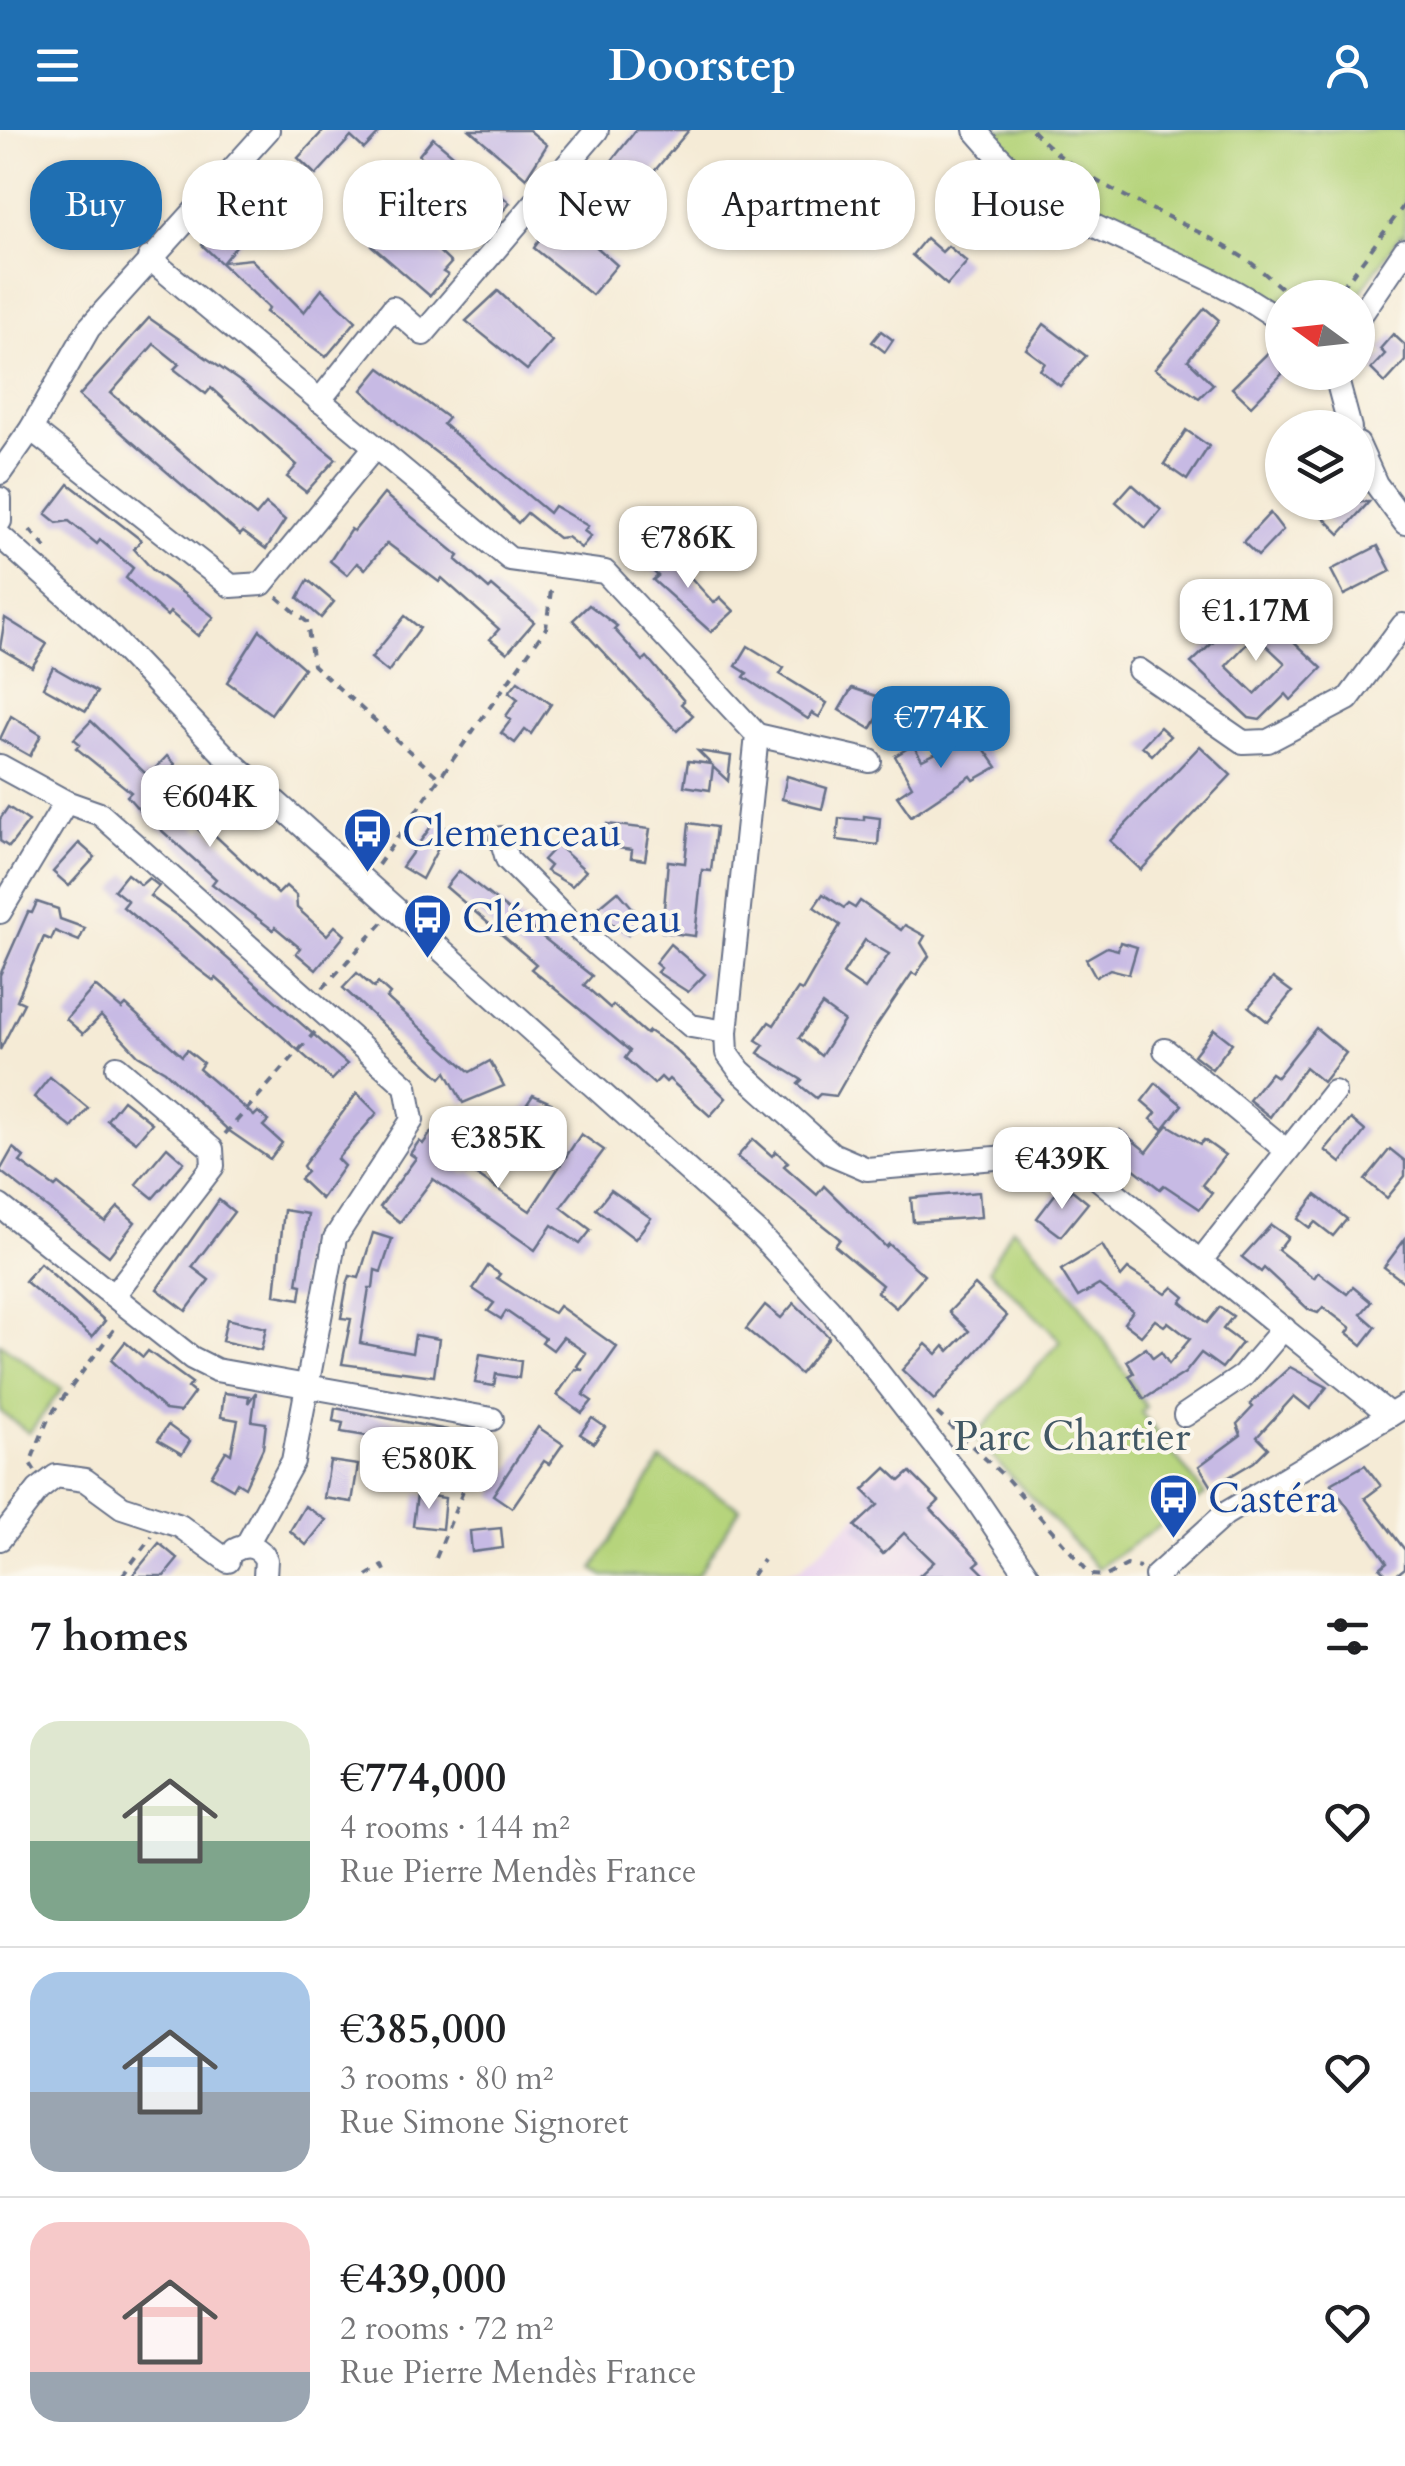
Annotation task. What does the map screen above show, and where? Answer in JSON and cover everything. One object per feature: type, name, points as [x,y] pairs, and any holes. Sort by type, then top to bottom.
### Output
[{"type":"street","points":[[0,473],[31,429],[89,328],[268,130]]},
{"type":"street","points":[[320,401],[393,308],[423,334],[597,130]]},
{"type":"street","points":[[975,130],[1022,178],[1068,212],[1221,283],[1265,311]]},
{"type":"street","points":[[1375,295],[1405,250]]},
{"type":"street","points":[[149,258],[510,558],[554,568],[605,572],[756,735],[870,761]]},
{"type":"street","points":[[31,429],[232,586],[262,584],[375,448]]},
{"type":"street","points":[[1375,482],[1405,523]]},
{"type":"street","points":[[0,499],[0,521]]},
{"type":"street","points":[[0,536],[104,629],[229,760],[758,1233],[829,1309],[971,1492],[1028,1576]]},
{"type":"street","points":[[1139,670],[1243,742],[1268,741],[1348,699],[1404,624]]},
{"type":"street","points":[[756,735],[726,1032],[727,1053],[740,1071],[832,1154],[867,1169],[1065,1152],[1284,1328],[1397,1411],[1224,1514],[1156,1576]]},
{"type":"street","points":[[0,766],[66,802],[100,814],[406,1086],[412,1120],[335,1238],[294,1462],[234,1561]]},
{"type":"street","points":[[0,912],[66,802]]},
{"type":"street","points":[[501,838],[508,860],[558,911],[691,1026],[726,1032]]},
{"type":"street","points":[[1165,1050],[1288,1152]]},
{"type":"street","points":[[116,1067],[212,1149],[213,1166],[122,1302]]},
{"type":"street","points":[[1202,1260],[1334,1092]]},
{"type":"street","points":[[0,1206],[192,1358],[216,1370],[492,1419]]},
{"type":"street","points":[[1185,1415],[1243,1376],[1284,1328]]},
{"type":"street","points":[[0,1539],[56,1476],[85,1480],[122,1508],[180,1526],[234,1561],[263,1554],[265,1576]]},
{"type":"path","points":[[1032,130],[1052,152],[1101,186],[1245,258],[1271,280]]},
{"type":"path","points":[[1347,280],[1405,204]]},
{"type":"path","points":[[374,872],[546,628],[554,568]]},
{"type":"path","points":[[262,584],[307,622],[313,664],[440,778]]},
{"type":"path","points":[[212,1149],[394,909]]},
{"type":"path","points":[[44,1485],[30,1462],[49,1416],[122,1302]]},
{"type":"path","points":[[436,1558],[492,1419]]},
{"type":"path","points":[[122,1576],[164,1521]]},
{"type":"path","points":[[752,1576],[763,1560]]},
{"type":"path","points":[[367,1576],[383,1566],[387,1576]]},
{"type":"shaded area","points":[[914,1459],[995,1576],[762,1576],[800,1569],[872,1502],[857,1480]]},
{"type":"green space","points":[[993,130],[1405,130],[1405,237],[1401,234],[1369,280],[1265,280],[1265,304],[1100,219],[1100,160],[1021,160]]},
{"type":"green space","name":"Parc Chartier","points":[[1012,1227],[1085,1312],[1146,1407],[1141,1412],[1205,1495],[1098,1568],[974,1437],[1061,1341],[989,1270]]},
{"type":"green space","points":[[0,1343],[62,1389],[29,1433],[0,1411]]},
{"type":"green space","points":[[661,1460],[740,1508],[697,1576],[604,1576],[593,1569]]},
{"type":"building","points":[[324,130],[382,130],[364,149],[351,137],[323,167],[323,160],[298,158]]},
{"type":"building","points":[[470,130],[529,130],[547,145],[537,160],[523,160],[523,175]]},
{"type":"building","points":[[636,130],[689,130],[664,160],[612,160]]},
{"type":"building","points":[[433,138],[459,160],[424,160],[419,155]]},
{"type":"building","points":[[926,238],[935,250],[953,250],[967,262],[947,285],[912,255]]},
{"type":"building","points":[[207,250],[233,250],[223,262],[251,259],[304,312],[322,289],[356,321],[326,357],[266,312],[269,308]]},
{"type":"building","points":[[377,250],[438,250],[451,263],[443,272],[448,275],[430,296]]},
{"type":"building","points":[[536,250],[600,250],[617,265],[592,295]]},
{"type":"building","points":[[498,291],[552,341],[527,370],[466,321]]},
{"type":"building","points":[[1205,308],[1219,320],[1188,360],[1213,384],[1199,398],[1155,369]]},
{"type":"building","points":[[149,318],[241,382],[336,459],[306,492],[287,477],[297,465],[211,388],[206,394],[174,369],[179,364],[154,344],[111,393],[256,516],[266,504],[285,520],[266,549],[243,532],[240,535],[79,396]]},
{"type":"building","points":[[1044,324],[1086,356],[1060,386],[1040,370],[1045,363],[1026,349]]},
{"type":"building","points":[[881,331],[893,340],[885,352],[872,342]]},
{"type":"building","points":[[1393,334],[1405,345],[1405,361],[1385,383],[1375,373],[1375,365],[1385,354],[1380,349]]},
{"type":"building","points":[[1265,356],[1266,390],[1251,406],[1232,388]]},
{"type":"building","points":[[380,368],[448,418],[443,424],[549,513],[554,506],[588,526],[584,531],[591,536],[581,548],[567,537],[558,538],[527,513],[518,523],[475,482],[401,426],[362,390]]},
{"type":"building","points":[[1186,430],[1209,446],[1187,480],[1164,464]]},
{"type":"building","points":[[69,484],[141,540],[134,549],[153,570],[214,617],[198,636],[170,612],[167,616],[126,578],[133,568],[100,540],[97,544],[69,521],[57,523],[46,514]]},
{"type":"building","points":[[1132,484],[1161,510],[1146,528],[1116,502]]},
{"type":"building","points":[[384,494],[459,556],[456,560],[489,589],[492,586],[534,622],[507,653],[490,639],[499,629],[442,578],[439,582],[387,543],[365,569],[357,563],[347,575],[330,561],[351,529],[354,531]]},
{"type":"building","points":[[1265,518],[1275,520],[1283,530],[1258,556],[1243,542]]},
{"type":"building","points":[[1326,520],[1353,520],[1340,534]]},
{"type":"building","points":[[1378,546],[1391,571],[1344,595],[1331,570]]},
{"type":"building","points":[[663,547],[714,603],[720,597],[734,611],[711,632],[653,580],[658,576],[646,564]]},
{"type":"building","points":[[308,580],[334,602],[321,618],[298,598]]},
{"type":"building","points":[[1254,604],[1322,668],[1291,700],[1286,694],[1260,720],[1249,718],[1191,663]],"holes":[[[1255,635],[1285,663],[1255,694],[1226,666]]]},
{"type":"building","points":[[589,605],[617,626],[614,629],[643,661],[647,657],[684,701],[681,704],[693,715],[677,731],[573,620]]},
{"type":"building","points":[[405,616],[420,628],[388,672],[371,658]]},
{"type":"building","points":[[5,618],[47,644],[32,667],[0,648]]},
{"type":"building","points":[[260,630],[304,668],[271,714],[227,682]]},
{"type":"building","points":[[748,646],[784,668],[780,674],[827,703],[819,717],[812,713],[808,719],[744,677],[747,673],[736,666]]},
{"type":"building","points":[[53,667],[97,692],[86,711],[43,687]]},
{"type":"building","points":[[518,681],[551,704],[531,734],[525,730],[515,743],[501,733],[511,720],[506,716],[518,699],[509,692]]},
{"type":"building","points":[[852,688],[888,700],[871,729],[839,710]]},
{"type":"building","points":[[11,716],[41,735],[30,756],[0,739]]},
{"type":"building","points":[[91,721],[148,776],[167,756],[175,764],[157,785],[171,798],[168,802],[201,832],[206,827],[278,894],[286,886],[296,895],[297,908],[327,935],[335,926],[345,935],[316,970],[296,953],[300,948],[275,927],[273,930],[212,884],[216,879],[141,812],[127,796],[131,792],[76,748],[80,744],[74,739]]},
{"type":"building","points":[[1160,727],[1170,736],[1152,755],[1142,746]]},
{"type":"building","points":[[974,734],[997,767],[974,780],[971,776],[911,816],[897,796],[912,786],[895,756],[913,745],[922,760]]},
{"type":"building","points":[[1200,746],[1231,775],[1141,870],[1110,841]]},
{"type":"building","points":[[698,751],[731,756],[728,781],[713,767],[710,790],[684,786],[688,761],[711,764]]},
{"type":"building","points":[[787,776],[827,788],[822,809],[782,799]]},
{"type":"building","points":[[8,807],[29,821],[9,847],[0,841],[0,819]]},
{"type":"building","points":[[864,816],[880,818],[878,845],[837,840],[839,818],[864,820]]},
{"type":"building","points":[[435,821],[448,829],[422,879],[402,867]]},
{"type":"building","points":[[689,823],[716,827],[711,871],[702,870],[695,936],[662,932],[668,861],[685,863]]},
{"type":"building","points":[[607,824],[650,829],[645,860],[631,858],[632,850],[604,846]]},
{"type":"building","points":[[79,843],[95,857],[69,886],[53,872]]},
{"type":"building","points":[[557,845],[586,871],[572,886],[546,871],[550,866],[543,860]]},
{"type":"building","points":[[459,871],[592,976],[584,985],[610,1008],[613,1005],[646,1034],[649,1031],[674,1048],[726,1098],[710,1116],[669,1079],[666,1082],[661,1077],[654,1084],[625,1058],[630,1051],[531,969],[536,964],[446,887]]},
{"type":"building","points":[[127,874],[141,885],[149,878],[159,886],[150,896],[186,922],[347,1064],[332,1080],[216,978],[214,981],[185,959],[123,907],[128,901],[114,890]]},
{"type":"building","points":[[618,891],[642,919],[628,935],[594,911]]},
{"type":"building","points":[[823,894],[844,908],[848,904],[855,908],[860,901],[901,930],[905,925],[925,936],[921,943],[929,956],[916,975],[912,973],[873,1031],[836,1096],[820,1094],[816,1098],[798,1084],[802,1080],[758,1053],[764,1045],[756,1040],[769,1022],[774,1025],[798,989],[802,991],[840,925],[814,907]],"holes":[[[865,940],[889,954],[865,989],[843,974]],[[822,1005],[844,1021],[821,1056],[799,1038]]]},
{"type":"building","points":[[37,902],[58,909],[60,919],[85,928],[79,941],[55,931],[51,940],[44,937],[17,1000],[24,1003],[0,1050],[0,975],[28,912],[32,913]]},
{"type":"building","points":[[1120,942],[1137,947],[1129,974],[1110,969],[1096,977],[1086,959],[1107,947],[1118,950]]},
{"type":"building","points":[[670,944],[705,974],[688,992],[657,972],[661,968],[655,963]]},
{"type":"building","points":[[357,973],[374,988],[378,983],[390,994],[387,998],[470,1072],[490,1061],[504,1086],[463,1103],[446,1072],[441,1078],[343,988]]},
{"type":"building","points":[[1273,978],[1292,992],[1268,1022],[1249,1007]]},
{"type":"building","points":[[95,986],[122,1009],[126,1005],[182,1056],[187,1050],[203,1063],[199,1069],[254,1116],[258,1112],[268,1121],[263,1126],[282,1143],[270,1159],[228,1130],[165,1071],[138,1055],[101,1016],[83,1034],[66,1019]]},
{"type":"building","points":[[1316,1028],[1346,1053],[1323,1082],[1305,1067],[1270,1117],[1249,1100],[1271,1073],[1277,1077]]},
{"type":"building","points":[[1214,1029],[1232,1043],[1212,1069],[1194,1055]]},
{"type":"building","points":[[50,1077],[88,1108],[72,1128],[34,1097]]},
{"type":"building","points":[[1156,1083],[1182,1105],[1163,1129],[1151,1119],[1156,1113],[1142,1101]]},
{"type":"building","points":[[357,1093],[377,1113],[337,1159],[344,1166],[321,1199],[300,1179],[307,1172],[303,1166]]},
{"type":"building","points":[[533,1095],[551,1103],[511,1157],[498,1148]]},
{"type":"building","points":[[123,1100],[152,1123],[136,1142],[107,1120]]},
{"type":"building","points":[[1351,1119],[1365,1131],[1341,1163],[1325,1150]]},
{"type":"building","points":[[1168,1125],[1200,1144],[1204,1140],[1225,1155],[1202,1185],[1212,1193],[1200,1209],[1164,1185],[1160,1189],[1107,1148],[1120,1130],[1147,1152]]},
{"type":"building","points":[[432,1131],[452,1145],[443,1159],[466,1174],[469,1170],[530,1211],[581,1134],[604,1150],[561,1207],[591,1230],[580,1244],[552,1225],[535,1250],[433,1179],[400,1222],[380,1207],[416,1158],[410,1154]]},
{"type":"building","points":[[753,1139],[772,1156],[776,1151],[788,1162],[784,1166],[817,1195],[824,1186],[886,1247],[889,1244],[924,1275],[896,1308],[877,1292],[882,1285],[835,1246],[840,1239],[737,1157]]},
{"type":"building","points":[[167,1147],[184,1162],[153,1198],[136,1184]]},
{"type":"building","points":[[13,1148],[24,1157],[20,1162],[55,1187],[58,1184],[105,1222],[118,1207],[135,1222],[109,1256],[0,1171]]},
{"type":"building","points":[[1390,1149],[1405,1161],[1405,1176],[1387,1198],[1365,1180]]},
{"type":"building","points":[[611,1190],[651,1218],[635,1239],[596,1209]]},
{"type":"building","points":[[1072,1190],[1088,1203],[1061,1236],[1037,1218],[1056,1193],[1064,1199]]},
{"type":"building","points":[[979,1192],[981,1217],[913,1222],[911,1198]]},
{"type":"building","points":[[1316,1195],[1347,1219],[1333,1236],[1315,1222],[1310,1228],[1298,1219]]},
{"type":"building","points":[[219,1200],[234,1212],[192,1267],[209,1280],[186,1311],[157,1289]]},
{"type":"building","points":[[284,1210],[308,1214],[297,1284],[302,1285],[300,1299],[275,1295]]},
{"type":"building","points":[[1271,1225],[1288,1237],[1278,1250],[1302,1269],[1314,1278],[1318,1272],[1347,1294],[1353,1287],[1371,1302],[1361,1314],[1376,1327],[1362,1345],[1347,1333],[1351,1328],[1323,1307],[1318,1313],[1309,1310],[1264,1268],[1261,1272],[1242,1257]]},
{"type":"building","points":[[373,1233],[392,1239],[381,1272],[375,1270],[373,1288],[369,1288],[360,1343],[412,1353],[415,1335],[439,1339],[434,1376],[342,1364],[351,1319],[341,1318],[347,1284],[350,1276],[359,1278]]},
{"type":"building","points":[[1405,1239],[1405,1283],[1384,1267]]},
{"type":"building","points":[[1102,1245],[1121,1277],[1128,1269],[1166,1294],[1173,1287],[1185,1297],[1181,1302],[1207,1323],[1220,1307],[1233,1316],[1223,1329],[1242,1343],[1222,1368],[1201,1353],[1185,1373],[1144,1399],[1129,1376],[1134,1373],[1127,1361],[1146,1348],[1153,1358],[1161,1352],[1169,1364],[1190,1339],[1168,1322],[1164,1326],[1155,1320],[1141,1336],[1124,1323],[1133,1311],[1099,1285],[1078,1297],[1061,1270]]},
{"type":"building","points":[[40,1263],[105,1321],[92,1337],[25,1281]]},
{"type":"building","points":[[488,1266],[500,1274],[497,1278],[537,1304],[554,1313],[559,1306],[617,1347],[583,1395],[592,1401],[582,1413],[557,1395],[575,1369],[583,1370],[577,1366],[586,1353],[563,1337],[553,1350],[542,1342],[545,1338],[506,1311],[501,1319],[488,1311],[494,1303],[473,1289]]},
{"type":"building","points":[[975,1285],[1007,1316],[934,1400],[902,1370],[926,1344],[937,1354],[944,1346],[949,1351],[969,1331],[949,1312]]},
{"type":"building","points":[[794,1303],[829,1337],[800,1374],[746,1329],[765,1305],[781,1318]]},
{"type":"building","points":[[227,1319],[266,1328],[261,1350],[222,1341]]},
{"type":"building","points":[[125,1342],[143,1357],[148,1351],[192,1383],[188,1388],[194,1393],[180,1412],[165,1410],[111,1360]]},
{"type":"building","points":[[480,1354],[521,1361],[519,1378],[496,1374],[494,1386],[475,1383]]},
{"type":"building","points":[[1290,1367],[1327,1387],[1310,1409],[1294,1396],[1257,1437],[1268,1448],[1254,1462],[1212,1487],[1199,1466],[1241,1435],[1237,1424],[1253,1407],[1250,1404]]},
{"type":"building","points":[[256,1392],[252,1421],[266,1423],[263,1448],[245,1487],[237,1482],[233,1489],[211,1476],[226,1451],[231,1454],[238,1420],[221,1417],[224,1393],[249,1396],[248,1403]]},
{"type":"building","points":[[335,1408],[447,1430],[443,1454],[431,1452],[429,1461],[396,1455],[398,1441],[341,1432],[343,1423],[333,1421]]},
{"type":"building","points":[[592,1418],[605,1427],[594,1443],[580,1434]]},
{"type":"building","points":[[168,1425],[190,1441],[182,1454],[158,1440]]},
{"type":"building","points":[[538,1427],[563,1444],[549,1464],[544,1461],[512,1508],[493,1495]]},
{"type":"building","points":[[330,1461],[358,1465],[352,1502],[324,1498]]},
{"type":"building","points":[[1365,1465],[1381,1486],[1365,1498],[1405,1550],[1405,1568],[1395,1576],[1388,1576],[1380,1568],[1387,1562],[1331,1484]]},
{"type":"building","points":[[886,1468],[900,1481],[910,1472],[939,1501],[931,1509],[980,1561],[975,1565],[986,1576],[919,1576],[934,1562],[904,1533],[883,1554],[855,1526],[878,1505],[863,1490]]},
{"type":"building","points":[[417,1494],[445,1498],[442,1529],[413,1526]]},
{"type":"building","points":[[305,1506],[326,1520],[306,1545],[290,1531]]},
{"type":"building","points":[[501,1528],[503,1548],[472,1552],[470,1531]]},
{"type":"building","points":[[159,1543],[178,1559],[164,1576],[132,1576]]},
{"type":"place","name":"Clemenceau","points":[[367,874]]},
{"type":"place","name":"Clémenceau","points":[[427,960]]},
{"type":"place","name":"Castéra","points":[[1173,1540]]}]
